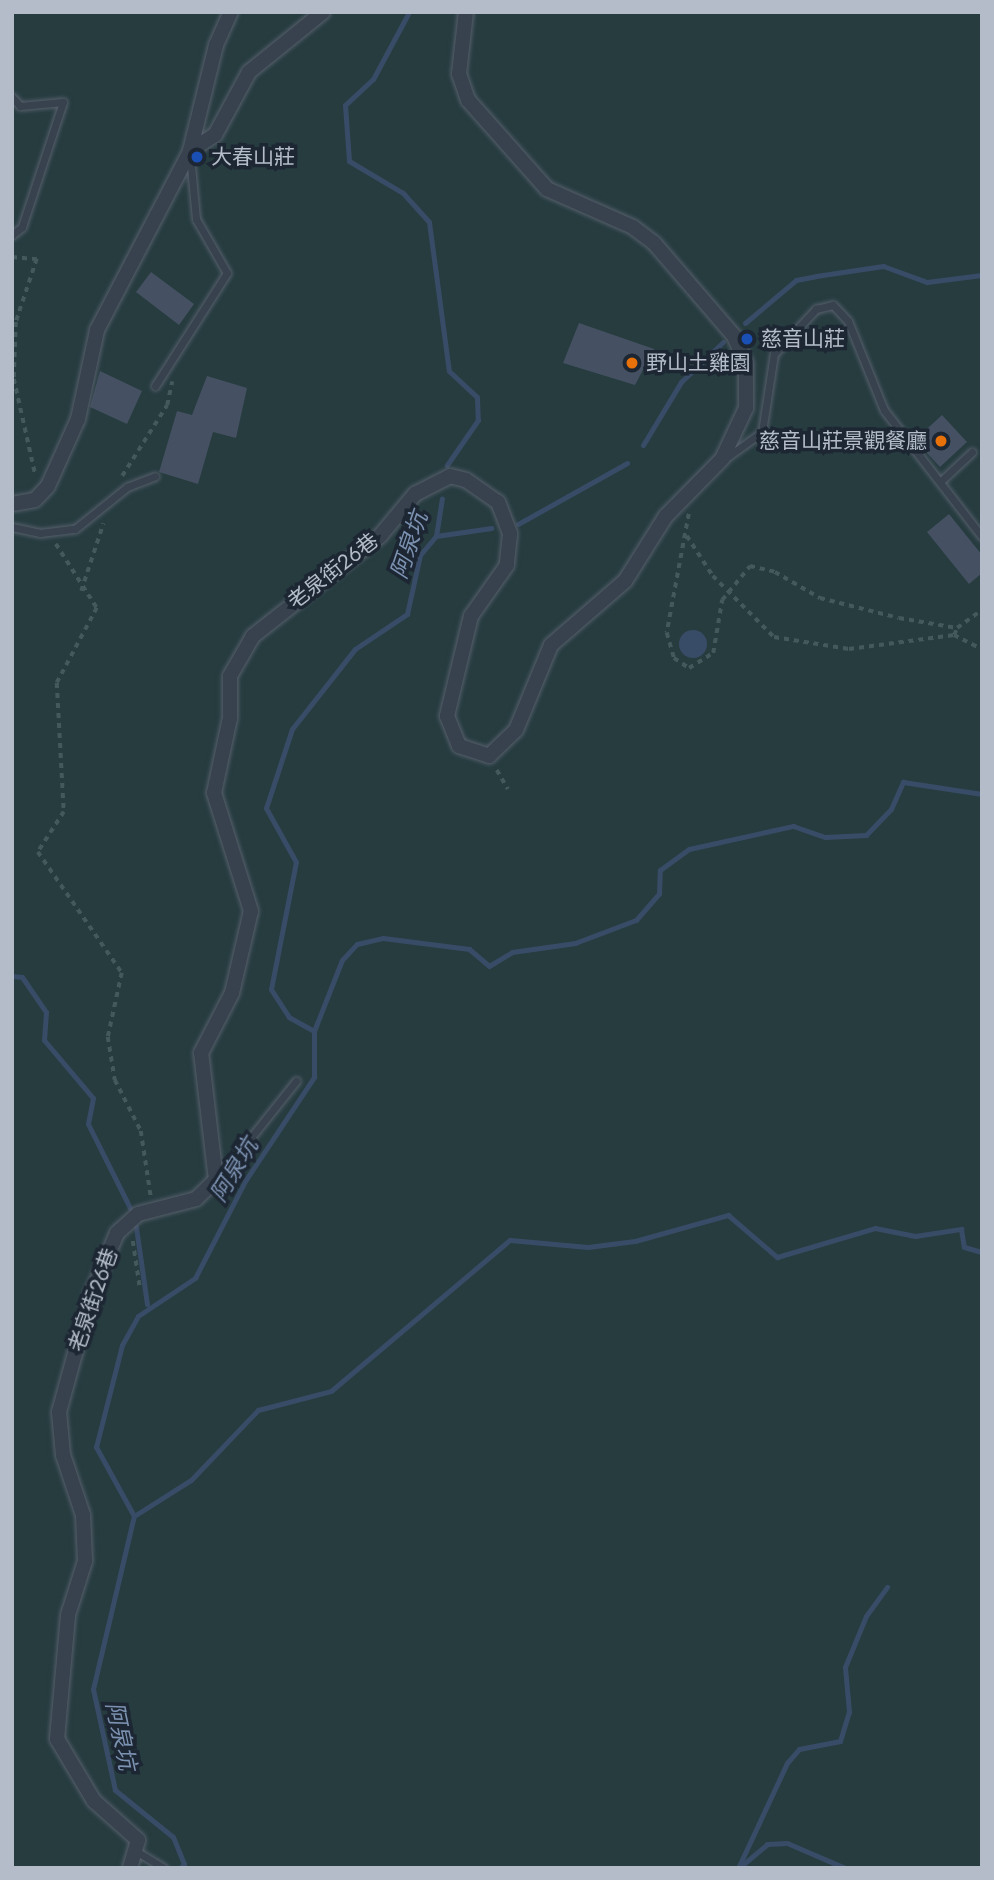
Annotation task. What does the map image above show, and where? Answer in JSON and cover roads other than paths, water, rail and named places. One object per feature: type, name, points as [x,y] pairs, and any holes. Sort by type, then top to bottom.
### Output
[{"type":"street","points":[[12,504],[35,500],[48,486],[78,419],[96,330],[190,151],[216,45],[231,12]]},
{"type":"street","points":[[190,151],[215,135],[249,72],[323,12]]},
{"type":"street","points":[[466,12],[461,88],[525,170],[547,188],[633,227],[734,335],[746,363],[746,408],[722,459]]},
{"type":"street","name":"老泉街26巷","points":[[139,1853],[130,1827],[94,1801],[57,1739],[68,1615],[85,1561],[83,1516],[63,1455],[59,1412],[91,1295],[127,1222],[155,1209],[196,1199],[216,1180],[201,1053],[232,993],[251,911],[214,793],[230,718],[230,676],[253,636],[275,615],[336,574],[415,494],[450,476],[498,502],[510,534],[507,565],[471,616],[447,716],[459,746],[489,756],[516,730],[551,645],[625,582],[666,516],[691,495],[722,459]]},
{"type":"street","points":[[130,1868],[139,1853]]},
{"type":"lane","points":[[12,97],[20,106],[63,102],[22,227],[12,235]]},
{"type":"lane","points":[[155,386],[227,272],[196,219],[190,151]]},
{"type":"lane","points":[[722,459],[762,432],[774,354],[824,303],[848,321],[884,410],[942,480]]},
{"type":"lane","points":[[972,452],[938,483],[982,537]]},
{"type":"lane","points":[[12,527],[40,533],[89,524],[109,499],[155,476]]},
{"type":"lane","points":[[216,1180],[296,1081]]},
{"type":"lane","points":[[139,1853],[164,1868]]},
{"type":"water","points":[[693,630],[703,634],[707,644],[703,654],[693,658],[683,654],[679,644],[683,634]]},
{"type":"waterway","name":"阿泉坑","points":[[409,12],[373,79],[345,105],[349,161],[403,193],[429,222],[449,371],[477,397],[478,420],[447,465]]},
{"type":"waterway","points":[[745,323],[796,280],[883,266],[927,282],[982,275]]},
{"type":"waterway","points":[[643,445],[681,382],[723,342]]},
{"type":"waterway","points":[[518,524],[627,463]]},
{"type":"waterway","name":"阿泉坑","points":[[180,1868],[184,1864],[173,1837],[115,1790],[93,1689],[134,1516],[96,1447],[122,1345],[138,1316],[195,1278],[245,1181],[314,1077],[314,1031],[289,1017],[271,989],[296,862],[266,808],[292,729],[355,649],[407,614],[420,555],[436,536],[442,498]]},
{"type":"waterway","points":[[436,536],[491,528]]},
{"type":"waterway","points":[[314,1031],[342,960],[357,944],[383,938],[469,949],[489,966],[512,952],[575,943],[636,920],[659,894],[660,870],[689,849],[793,826],[825,837],[866,835],[891,809],[903,782],[982,794]]},
{"type":"waterway","points":[[12,976],[22,977],[46,1012],[44,1040],[93,1098],[88,1124],[130,1208]]},
{"type":"waterway","points":[[134,1516],[191,1480],[258,1410],[331,1391],[510,1240],[588,1247],[635,1241],[728,1215],[777,1257],[875,1228],[915,1236],[961,1229],[964,1247],[982,1252]]},
{"type":"waterway","points":[[136,1227],[147,1304]]},
{"type":"waterway","points":[[738,1868],[787,1763],[799,1749],[840,1741],[849,1712],[845,1667],[866,1616],[887,1587]]},
{"type":"waterway","points":[[740,1867],[767,1844],[787,1843],[845,1868]]},
{"type":"place","name":"大春山莊","points":[[197,157]]},
{"type":"place","name":"慈音山莊","points":[[747,339]]},
{"type":"place","name":"野山土雞園","points":[[632,363]]},
{"type":"place","name":"慈音山莊景觀餐廳","points":[[941,441]]}]
